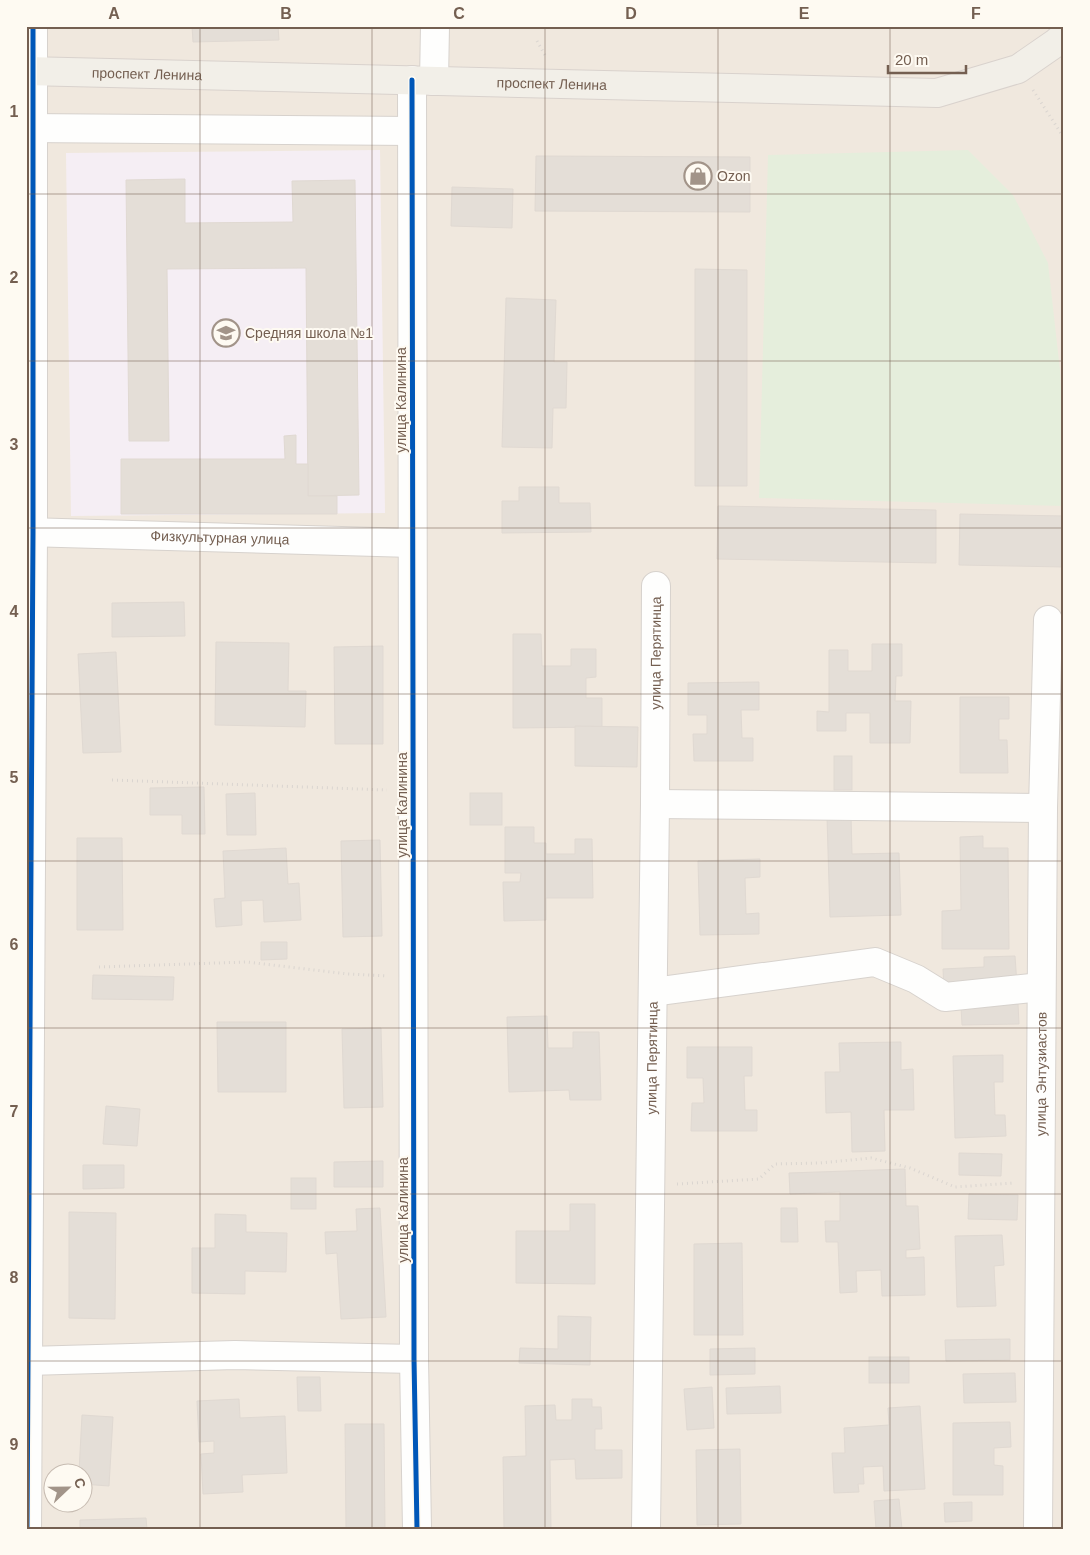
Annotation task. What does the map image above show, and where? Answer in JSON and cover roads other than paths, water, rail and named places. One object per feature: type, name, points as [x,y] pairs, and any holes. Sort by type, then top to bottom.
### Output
[{"type":"main road","name":"проспект Ленина","points":[[30,71],[936,93],[1018,69],[1064,36]]},
{"type":"street","points":[[27,1529],[30,71],[33,26]]},
{"type":"street","name":"улица Калинина","points":[[417,1529],[414,1359],[412,131],[435,26]]},
{"type":"street","points":[[30,128],[412,131]]},
{"type":"street","name":"Физкультурная улица","points":[[30,533],[412,542]]},
{"type":"street","name":"улица Перятинца","points":[[646,1529],[656,586]]},
{"type":"street","name":"улица Энтузиастов","points":[[1038,1529],[1041,988],[1048,620]]},
{"type":"street","points":[[655,804],[1043,808]]},
{"type":"street","points":[[653,992],[875,962],[916,979],[945,997],[1041,988]]},
{"type":"street","points":[[28,1361],[235,1355],[414,1359]]},
{"type":"place","name":"Ozon","points":[[698,176]]},
{"type":"place","name":"Средняя школа №1","points":[[226,333]]}]
